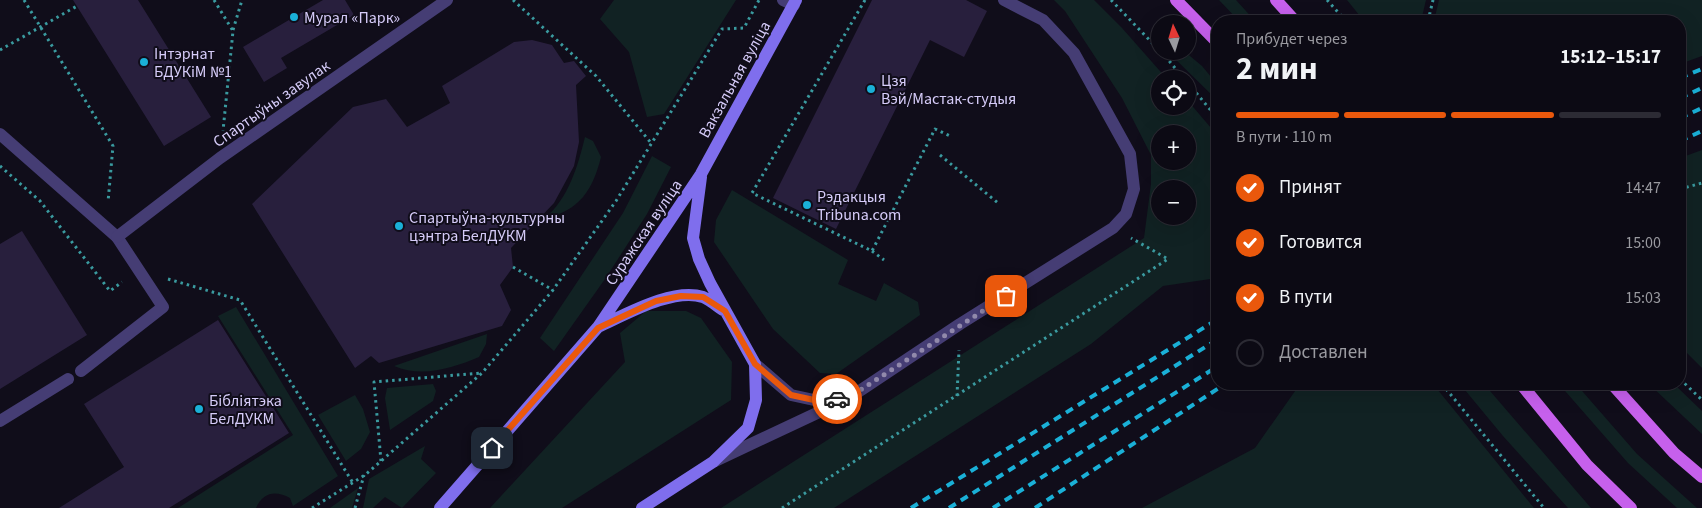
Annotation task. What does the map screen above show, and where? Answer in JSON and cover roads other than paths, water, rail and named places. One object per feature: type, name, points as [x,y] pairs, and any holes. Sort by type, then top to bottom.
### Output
[{"type":"main road","points":[[1176,0],[1211,36]]},
{"type":"main road","points":[[1276,0],[1289,15]]},
{"type":"main road","name":"Вакзальная вуліца","points":[[701,174],[791,2]]},
{"type":"main road","name":"Суражская вуліца","points":[[642,508],[713,462],[748,428],[756,400],[755,364],[725,311],[699,259],[693,238],[701,174]]},
{"type":"main road","name":"Суражская вуліца","points":[[440,508],[598,328],[701,174]]},
{"type":"main road","name":"Суражская вуліца","points":[[598,328],[656,301],[681,296],[703,297],[725,311]]},
{"type":"main road","points":[[1526,390],[1587,465],[1631,508]]},
{"type":"main road","points":[[1617,390],[1674,453],[1702,477]]},
{"type":"street","name":"Спартыўны завулак","points":[[117,237],[220,158],[447,0]]},
{"type":"street","points":[[713,462],[848,398],[960,324],[1114,228],[1126,214],[1134,189],[1130,154],[1074,53],[1043,20],[1004,0]]},
{"type":"street","points":[[0,134],[117,237],[163,307],[81,371]]},
{"type":"street","points":[[755,364],[791,395],[814,400],[848,398]]},
{"type":"street","points":[[0,420],[68,379]]},
{"type":"railway","points":[[1686,76],[1702,69]]},
{"type":"railway","points":[[1686,95],[1702,88]]},
{"type":"railway","points":[[1686,115],[1702,108]]},
{"type":"railway","points":[[1686,138],[1702,131]]},
{"type":"railway","points":[[911,508],[1211,323]]},
{"type":"railway","points":[[949,508],[1211,343]]},
{"type":"railway","points":[[993,508],[1211,370]]},
{"type":"railway","points":[[1035,508],[1216,390]]},
{"type":"place","name":"Мурал «Парк»","points":[[294,17]]},
{"type":"place","name":"Інтэрнат БДУКіМ №1","points":[[144,62]]},
{"type":"place","name":"Цзя Вэй/Мастак-студыя","points":[[871,89]]},
{"type":"place","name":"Рэдакцыя Tribuna.com","points":[[807,205]]},
{"type":"place","name":"Спартыўна-культурны цэнтра БелДУКМ","points":[[399,226]]},
{"type":"place","name":"Бібліятэка БелДУКМ","points":[[199,409]]}]
